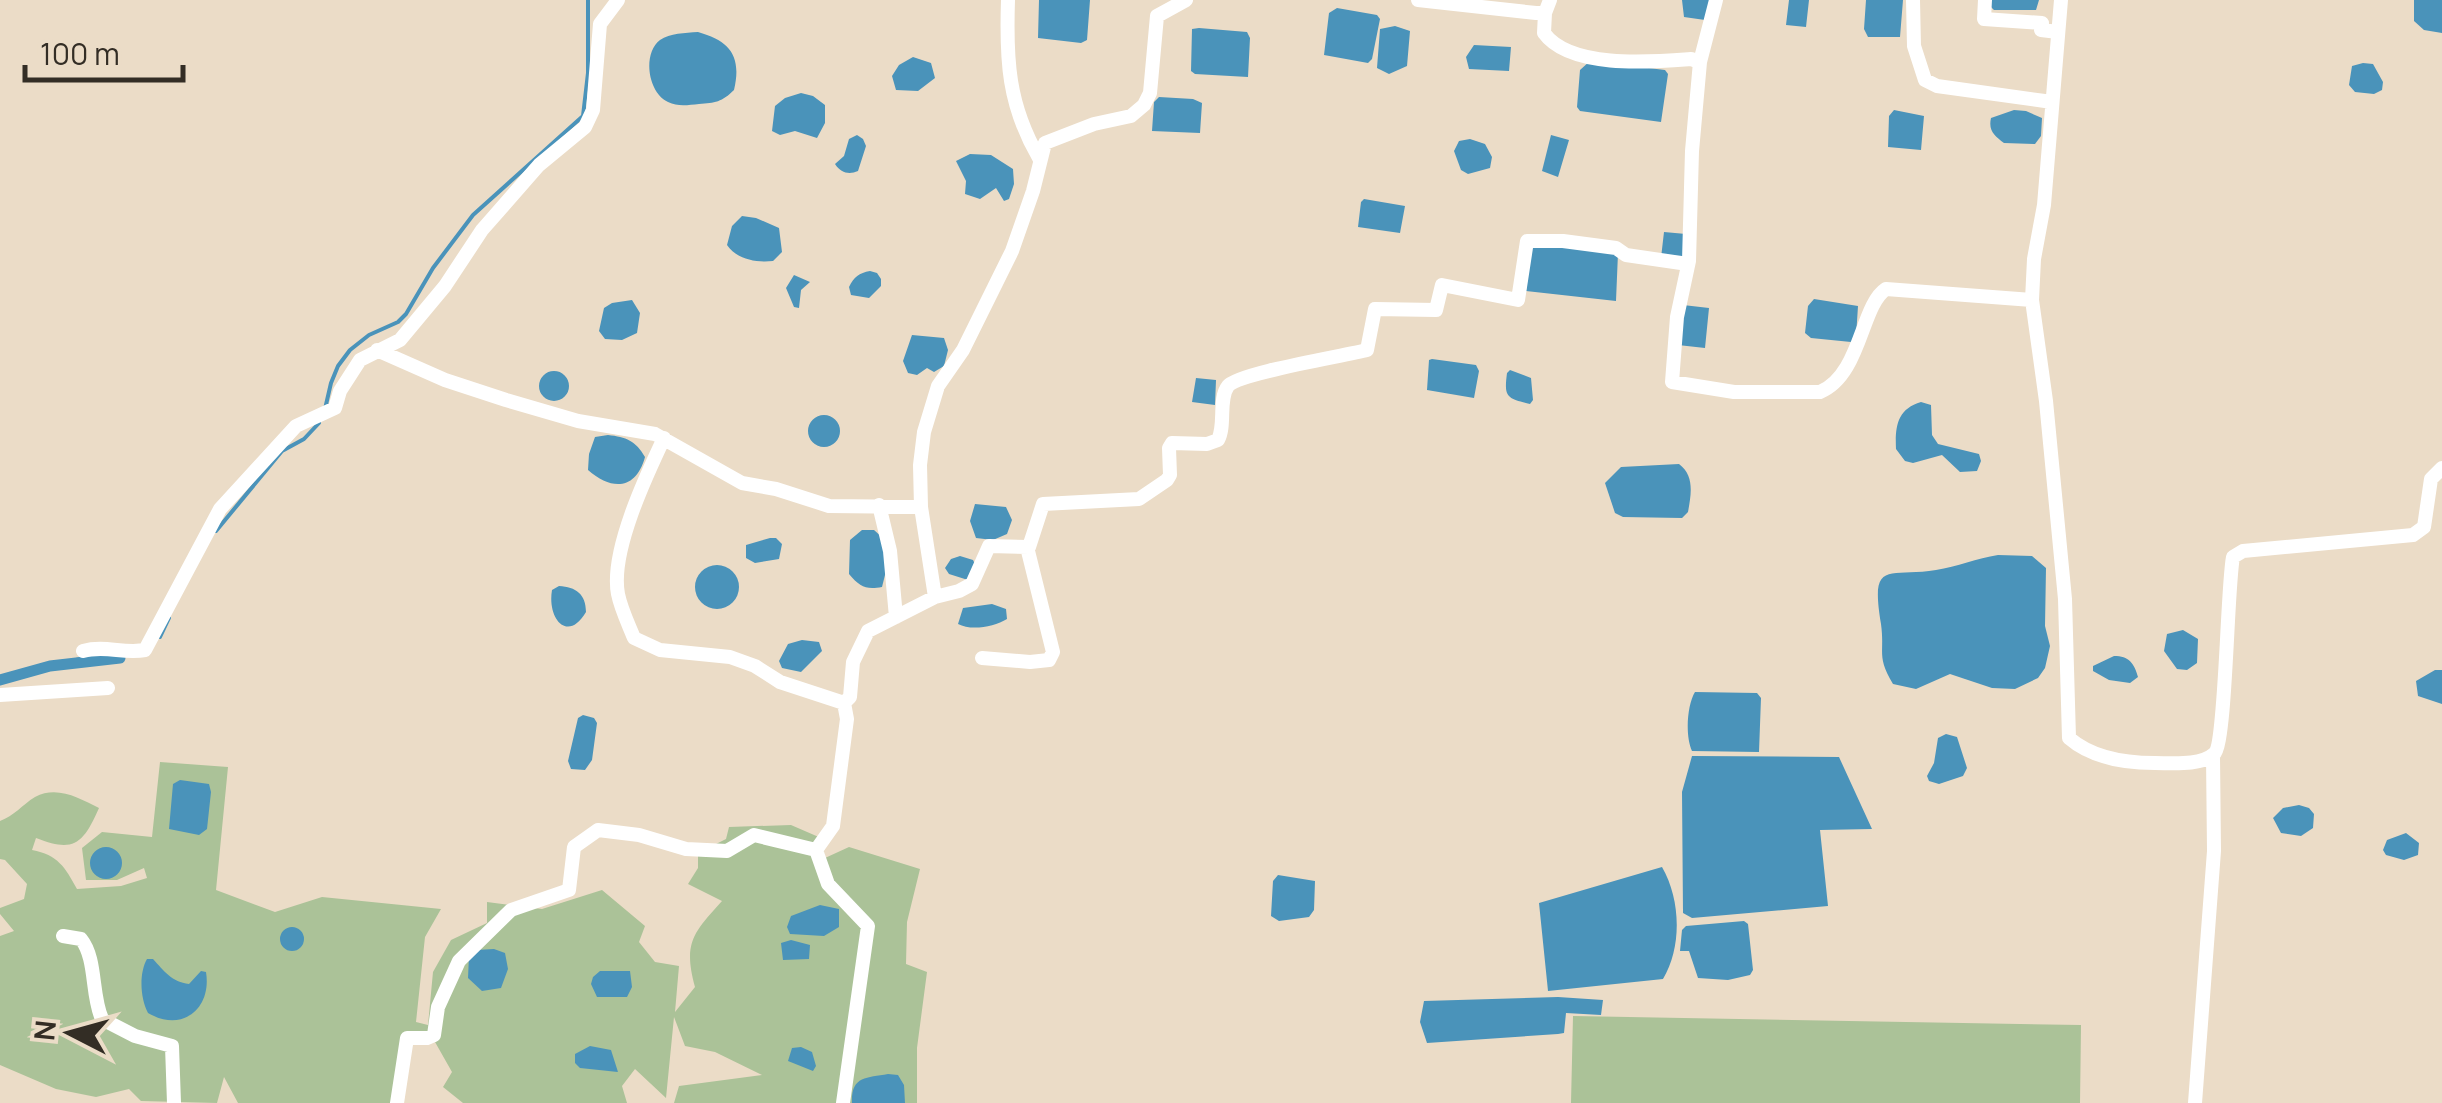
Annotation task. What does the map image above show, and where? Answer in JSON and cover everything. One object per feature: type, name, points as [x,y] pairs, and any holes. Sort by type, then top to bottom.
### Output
[{"type":"street","points":[[83,650],[100,646],[145,650],[220,510],[296,426],[334,408],[360,360],[400,340],[445,286],[482,230],[539,165],[586,127],[593,110],[600,24],[618,0]]},
{"type":"street","points":[[1008,0],[1006,54],[1010,84],[1021,127],[1040,158]]},
{"type":"street","points":[[935,598],[920,507],[920,465],[924,432],[938,386],[1002,274],[1033,191],[1045,143],[1094,124],[1132,116],[1144,106],[1150,94],[1157,16],[1186,0]]},
{"type":"street","points":[[1418,0],[1547,6],[1544,33],[1564,51],[1601,59],[1700,62]]},
{"type":"street","points":[[1716,0],[1700,62],[1688,264],[1677,318],[1672,382],[1717,390],[1820,392],[1832,386],[1856,350],[1874,298],[1886,290],[2032,300]]},
{"type":"street","points":[[1913,0],[1914,46],[1925,80],[1938,86],[2052,102]]},
{"type":"street","points":[[1985,0],[1984,19],[2042,24],[2041,30],[2058,32]]},
{"type":"street","points":[[2060,0],[2032,300],[2065,598],[2069,738],[2084,752],[2142,763],[2194,762],[2213,756]]},
{"type":"street","points":[[1028,548],[1043,504],[1140,499],[1167,480],[1172,443],[1218,440],[1226,390],[1232,382],[1271,369],[1368,350],[1374,309],[1436,310],[1442,285],[1518,300],[1527,241],[1616,248],[1626,255],[1688,264]]},
{"type":"street","points":[[377,350],[445,380],[506,400],[578,421],[655,434],[742,483],[830,506],[920,507]]},
{"type":"street","points":[[664,438],[634,508],[621,551],[617,590],[634,638],[660,650],[730,657],[755,666],[780,682],[844,703]]},
{"type":"street","points":[[2195,1103],[2212,884],[2213,756],[2222,725],[2233,557],[2242,551],[2413,535],[2424,527],[2431,479],[2442,468]]},
{"type":"street","points":[[879,505],[890,551],[896,617]]},
{"type":"street","points":[[844,703],[850,697],[853,662],[868,631],[972,584],[989,546],[1028,548]]},
{"type":"street","points":[[982,658],[1038,662],[1049,660],[1053,652],[1028,548]]},
{"type":"street","points":[[0,696],[108,688]]},
{"type":"street","points":[[816,850],[833,826],[847,719],[844,703]]},
{"type":"street","points":[[397,1103],[407,1038],[428,1038],[434,1034],[438,1007],[459,961],[512,910],[568,890],[574,847],[598,830],[639,835],[686,849],[726,851],[754,836],[816,850]]},
{"type":"street","points":[[816,850],[828,884],[868,926],[843,1103]]},
{"type":"street","points":[[63,936],[81,939],[87,947],[95,1004],[102,1020],[136,1036],[172,1046],[174,1103]]},
{"type":"green space","points":[[160,762],[228,767],[216,890],[275,912],[322,897],[441,909],[425,937],[416,1022],[428,1025],[433,972],[451,940],[487,923],[487,902],[542,909],[602,890],[645,926],[639,942],[655,962],[679,966],[675,1012],[695,987],[690,960],[693,940],[722,901],[688,884],[698,868],[698,853],[726,839],[729,827],[791,825],[821,838],[825,858],[849,847],[920,869],[907,922],[906,964],[927,972],[917,1048],[917,1103],[674,1103],[679,1086],[762,1075],[715,1052],[685,1046],[674,1017],[666,1098],[635,1069],[622,1086],[627,1103],[463,1103],[443,1087],[452,1072],[435,1042],[412,1043],[391,1103],[238,1103],[224,1077],[217,1103],[141,1101],[129,1089],[96,1097],[56,1089],[0,1065],[0,936],[14,931],[0,914],[0,908],[24,899],[27,884],[0,859],[0,821],[43,794],[76,797],[99,808],[88,830],[68,845],[36,838],[32,850],[60,863],[77,889],[121,886],[147,878],[144,868],[117,880],[86,880],[82,848],[102,832],[152,837]]},
{"type":"green space","points":[[1573,1016],[2081,1025],[2080,1103],[1571,1103]]},
{"type":"water","points":[[1039,0],[1090,0],[1087,40],[1081,43],[1038,38]]},
{"type":"water","points":[[1682,0],[1710,0],[1705,20],[1684,17]]},
{"type":"water","points":[[1789,0],[1809,0],[1806,27],[1786,25]]},
{"type":"water","points":[[1866,0],[1903,0],[1900,37],[1868,37],[1864,29]]},
{"type":"water","points":[[1989,0],[2039,0],[2036,10],[1994,10]]},
{"type":"water","points":[[2414,0],[2442,0],[2442,33],[2424,30],[2414,21]]},
{"type":"water","points":[[1337,8],[1377,15],[1380,19],[1368,63],[1324,55],[1329,13]]},
{"type":"water","points":[[1395,26],[1410,31],[1407,66],[1389,74],[1377,68],[1380,29]]},
{"type":"water","points":[[1192,29],[1247,32],[1248,77],[1191,71]]},
{"type":"water","points":[[698,32],[718,40],[731,52],[736,68],[734,90],[714,102],[672,104],[661,97],[652,82],[651,54],[664,38]]},
{"type":"water","points":[[1474,45],[1511,47],[1509,71],[1469,69],[1466,57]]},
{"type":"water","points":[[913,57],[931,63],[935,78],[918,91],[896,90],[892,76],[899,65]]},
{"type":"water","points":[[1590,61],[1665,70],[1668,74],[1661,122],[1580,111],[1580,70]]},
{"type":"water","points":[[2373,64],[2383,82],[2382,90],[2374,94],[2355,92],[2349,85],[2352,66]]},
{"type":"water","points":[[801,93],[825,105],[825,123],[817,138],[795,131],[780,135],[772,131],[775,106]]},
{"type":"water","points":[[1159,97],[1202,103],[1200,133],[1152,131],[1154,102]]},
{"type":"water","points":[[1894,110],[1924,116],[1921,150],[1888,147],[1889,116]]},
{"type":"water","points":[[2014,110],[2042,118],[2041,136],[2035,144],[2004,143],[1993,133],[1991,118]]},
{"type":"water","points":[[857,135],[866,146],[858,171],[845,172],[835,164],[844,156],[849,139]]},
{"type":"water","points":[[1551,135],[1569,140],[1558,177],[1542,171]]},
{"type":"water","points":[[1470,139],[1485,144],[1492,157],[1490,168],[1468,174],[1461,170],[1454,151],[1459,141]]},
{"type":"water","points":[[970,154],[991,155],[1013,169],[1009,199],[1004,201],[996,188],[980,199],[965,194],[966,181],[956,161]]},
{"type":"water","points":[[1364,199],[1405,206],[1400,233],[1358,227]]},
{"type":"water","points":[[742,216],[779,228],[782,252],[773,261],[747,259],[727,245],[732,226]]},
{"type":"water","points":[[1664,232],[1686,234],[1683,260],[1661,258]]},
{"type":"water","points":[[1532,243],[1618,253],[1616,301],[1526,291]]},
{"type":"water","points":[[870,271],[877,273],[881,286],[869,298],[851,295],[849,287],[853,281]]},
{"type":"water","points":[[794,275],[810,282],[801,290],[799,308],[794,307],[786,288]]},
{"type":"water","points":[[1814,299],[1858,306],[1856,337],[1851,342],[1811,338],[1805,333],[1808,306]]},
{"type":"water","points":[[632,300],[640,313],[637,333],[622,340],[605,339],[599,331],[604,308]]},
{"type":"water","points":[[1683,305],[1709,308],[1705,348],[1678,345]]},
{"type":"water","points":[[912,335],[944,338],[948,350],[944,366],[934,372],[927,368],[917,375],[908,373],[903,361]]},
{"type":"water","points":[[1432,359],[1476,365],[1479,371],[1474,398],[1427,390]]},
{"type":"water","points":[[1510,370],[1531,378],[1530,404],[1508,395],[1506,381]]},
{"type":"water","points":[[554,371],[565,375],[569,386],[565,397],[554,401],[543,397],[539,386],[543,375]]},
{"type":"water","points":[[1196,378],[1216,380],[1215,405],[1192,402]]},
{"type":"water","points":[[1921,402],[1931,405],[1932,435],[1938,444],[1979,454],[1977,471],[1960,472],[1942,455],[1913,463],[1905,461],[1896,449],[1897,426],[1907,409]]},
{"type":"water","points":[[824,415],[835,420],[840,431],[835,442],[824,447],[813,442],[808,431],[813,420]]},
{"type":"water","points":[[608,435],[630,441],[645,457],[636,476],[622,484],[606,481],[588,470],[595,437]]},
{"type":"water","points":[[1679,464],[1688,474],[1691,486],[1688,512],[1682,518],[1623,517],[1615,513],[1605,483],[1621,467]]},
{"type":"water","points":[[975,504],[1006,507],[1012,520],[1007,534],[993,540],[976,538],[970,521]]},
{"type":"water","points":[[862,530],[874,530],[884,539],[886,571],[882,587],[864,586],[849,574],[850,540]]},
{"type":"water","points":[[770,538],[782,544],[779,559],[755,563],[746,558],[746,545]]},
{"type":"water","points":[[1998,555],[2032,556],[2046,568],[2045,626],[2050,646],[2045,668],[2038,678],[2015,689],[1992,688],[1950,674],[1916,689],[1893,684],[1883,660],[1878,603],[1881,580],[1895,573],[1936,570]]},
{"type":"water","points":[[960,556],[973,560],[976,566],[968,580],[949,574],[945,568],[951,559]]},
{"type":"water","points":[[717,565],[732,572],[739,587],[732,602],[717,609],[702,602],[695,587],[702,572]]},
{"type":"water","points":[[559,586],[575,590],[584,600],[586,612],[572,626],[560,624],[553,610],[552,590]]},
{"type":"water","points":[[992,604],[1006,609],[1007,619],[982,627],[958,624],[963,608]]},
{"type":"water","points":[[2183,630],[2198,639],[2197,663],[2187,670],[2177,669],[2164,651],[2167,634]]},
{"type":"water","points":[[802,640],[819,642],[822,651],[801,672],[782,668],[779,661],[788,644]]},
{"type":"water","points":[[2114,656],[2130,661],[2138,677],[2130,683],[2109,680],[2093,671],[2093,666]]},
{"type":"water","points":[[2442,670],[2442,704],[2418,696],[2416,681]]},
{"type":"water","points":[[1695,692],[1757,693],[1761,698],[1759,752],[1692,751],[1688,721]]},
{"type":"water","points":[[583,715],[597,723],[592,760],[585,770],[571,769],[568,761],[578,718]]},
{"type":"water","points":[[1946,734],[1957,737],[1967,768],[1963,776],[1939,784],[1929,781],[1927,776],[1934,763],[1938,738]]},
{"type":"water","points":[[1692,756],[1839,757],[1872,829],[1820,830],[1828,906],[1692,918],[1683,913],[1682,792]]},
{"type":"water","points":[[180,780],[209,784],[207,829],[199,835],[169,829],[173,784]]},
{"type":"water","points":[[2299,805],[2314,814],[2313,828],[2301,836],[2281,833],[2273,818],[2283,808]]},
{"type":"water","points":[[2406,833],[2419,843],[2418,855],[2404,860],[2386,855],[2383,850],[2387,840]]},
{"type":"water","points":[[106,847],[117,852],[122,863],[117,874],[106,879],[95,874],[90,863],[95,852]]},
{"type":"water","points":[[1662,867],[1673,894],[1677,923],[1674,953],[1663,979],[1548,991],[1539,903]]},
{"type":"water","points":[[1278,875],[1315,881],[1314,910],[1309,917],[1279,921],[1271,916],[1273,881]]},
{"type":"water","points":[[820,905],[839,909],[839,927],[824,936],[790,934],[787,927],[791,916]]},
{"type":"water","points":[[1744,921],[1748,924],[1753,970],[1750,975],[1728,980],[1698,978],[1689,951],[1680,951],[1682,930],[1686,926]]},
{"type":"water","points":[[292,927],[304,939],[292,951],[280,939]]},
{"type":"water","points":[[791,940],[810,945],[809,959],[783,960],[781,943]]},
{"type":"water","points":[[476,950],[505,953],[508,969],[501,988],[482,991],[468,978],[469,956]]},
{"type":"water","points":[[147,959],[153,959],[183,983],[189,984],[201,971],[206,972],[204,997],[192,1014],[172,1020],[148,1013],[142,986]]},
{"type":"water","points":[[600,971],[630,971],[632,987],[627,997],[597,997],[591,984]]},
{"type":"water","points":[[1558,997],[1603,1000],[1601,1015],[1566,1013],[1564,1033],[1558,1034],[1427,1043],[1420,1022],[1424,1001]]},
{"type":"water","points":[[590,1046],[611,1050],[618,1072],[580,1068],[575,1063],[575,1054]]},
{"type":"water","points":[[792,1048],[812,1052],[816,1066],[813,1071],[788,1061]]},
{"type":"water","points":[[898,1075],[904,1085],[905,1103],[852,1103],[857,1083]]},
{"type":"waterway","points":[[325,409],[338,366],[350,350],[406,314],[433,268],[473,215],[583,116],[588,73],[588,0]]},
{"type":"waterway","points":[[216,531],[282,451],[304,439],[319,423]]},
{"type":"waterway","points":[[160,637],[169,618]]},
{"type":"waterway","points":[[71,661],[96,656]]},
{"type":"waterway","points":[[0,680],[50,666],[120,658]]}]
